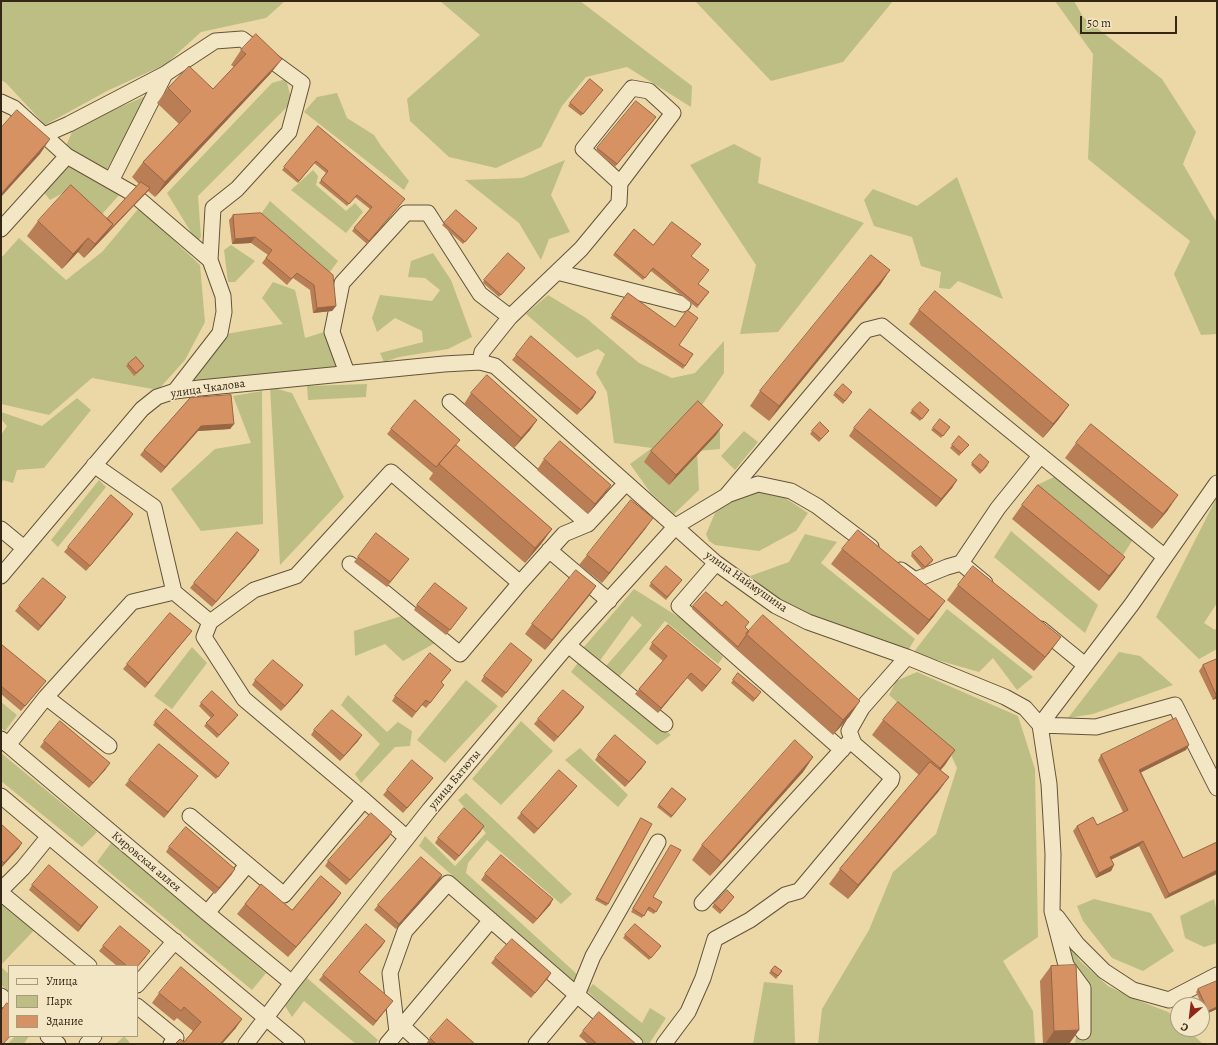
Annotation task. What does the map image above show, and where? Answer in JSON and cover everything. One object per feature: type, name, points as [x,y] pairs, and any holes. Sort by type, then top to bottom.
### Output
[{"type":"street","points":[[44,135],[69,124],[165,74],[215,41],[242,39],[302,83],[289,132],[237,189],[213,208],[210,260],[223,296],[224,312],[220,333],[175,391]]},
{"type":"street","points":[[111,181],[165,74]]},
{"type":"street","points":[[480,362],[482,352],[510,316],[581,249],[619,202],[620,183],[673,113],[649,91],[632,88],[583,149],[620,183]]},
{"type":"street","points":[[1,102],[14,108],[67,156],[136,196],[210,260]]},
{"type":"street","points":[[1,229],[67,156]]},
{"type":"street","points":[[347,373],[332,332],[342,283],[406,213],[428,214],[480,294],[510,316]]},
{"type":"street","points":[[557,272],[683,304]]},
{"type":"street","points":[[726,496],[866,330],[882,326],[1165,557]]},
{"type":"street","name":"улица Чкалова","points":[[1,576],[142,409],[158,397],[175,391],[200,388],[444,364],[480,362],[495,366]]},
{"type":"street","name":"улица Наймушина","points":[[495,366],[716,563],[776,606],[808,622],[907,657],[1005,697],[1025,708],[1040,725]]},
{"type":"street","points":[[450,402],[588,524]]},
{"type":"street","points":[[726,496],[758,484],[791,491],[817,506],[915,580],[961,563],[998,508],[1040,456]]},
{"type":"street","points":[[94,465],[154,507],[174,592],[210,622]]},
{"type":"street","points":[[407,838],[244,699],[204,637],[210,622],[254,590],[296,576],[391,472],[520,583]]},
{"type":"street","points":[[350,564],[460,654],[564,534],[588,524],[626,483]]},
{"type":"street","points":[[1083,1032],[1083,988],[1066,965],[1052,911],[1053,854],[1049,784],[1040,725],[1132,604],[1217,483]]},
{"type":"street","name":"улица Батюты","points":[[246,1044],[292,983],[430,809],[568,645],[676,526],[726,496]]},
{"type":"street","points":[[1,529],[24,548]]},
{"type":"street","points":[[549,550],[609,601]]},
{"type":"street","points":[[716,563],[679,606],[842,750]]},
{"type":"street","points":[[961,563],[996,592]]},
{"type":"street","points":[[4,742],[46,698],[132,602],[174,592]]},
{"type":"street","points":[[1032,622],[1085,666]]},
{"type":"street","points":[[568,645],[664,724]]},
{"type":"street","points":[[664,1044],[688,1012],[703,978],[715,939],[750,920],[785,895],[799,891],[891,781],[892,776],[854,744],[850,731],[862,708],[907,657]]},
{"type":"street","points":[[46,698],[109,746]]},
{"type":"street","points":[[1040,725],[1096,727],[1175,705],[1217,788]]},
{"type":"street","points":[[702,903],[852,739]]},
{"type":"street","name":"Кировская аллея","points":[[4,742],[292,983]]},
{"type":"street","points":[[1,796],[267,1017],[297,1044]]},
{"type":"street","points":[[190,816],[284,895],[364,800]]},
{"type":"street","points":[[49,836],[23,868],[1,891],[87,965]]},
{"type":"street","points":[[536,1044],[577,995],[593,956],[658,842]]},
{"type":"street","points":[[207,913],[247,865]]},
{"type":"street","points":[[422,1044],[399,1029],[390,973],[405,931],[448,883],[635,1044]]},
{"type":"street","points":[[1052,911],[1077,944],[1104,971],[1133,990],[1169,1000],[1217,975]]},
{"type":"street","points":[[387,1044],[491,920]]},
{"type":"street","points":[[138,984],[175,941]]},
{"type":"street","points":[[138,1007],[176,1038],[171,1044]]},
{"type":"street","points":[[49,1037],[58,1044]]},
{"type":"green space","points":[[1,1],[285,1],[266,18],[201,32],[166,64],[107,91],[45,125],[6,83],[1,80]]},
{"type":"green space","points":[[440,1],[580,1],[692,86],[691,107],[627,67],[586,77],[562,106],[541,147],[496,168],[449,157],[410,121],[407,99],[480,35]]},
{"type":"green space","points":[[695,1],[893,1],[843,62],[771,81]]},
{"type":"green space","points":[[1055,1],[1074,1],[1083,17],[1162,79],[1196,132],[1183,164],[1217,223],[1217,334],[1201,335],[1174,274],[1190,241],[1088,159],[1093,54]]},
{"type":"green space","points":[[286,79],[292,102],[198,196],[201,237],[197,242],[167,193],[272,83]]},
{"type":"green space","points":[[337,93],[347,118],[374,135],[409,181],[404,190],[304,112],[317,97]]},
{"type":"green space","points":[[148,95],[107,169],[66,146],[74,127]]},
{"type":"green space","points":[[734,144],[761,158],[758,183],[864,223],[778,332],[740,334],[756,265],[690,165]]},
{"type":"green space","points":[[565,160],[551,195],[570,232],[549,239],[541,260],[519,223],[465,180],[522,178]]},
{"type":"green space","points":[[71,164],[121,193],[94,223],[63,193],[50,200],[42,190],[64,165]]},
{"type":"green space","points":[[313,170],[318,176],[316,185],[346,211],[355,203],[363,212],[346,233],[291,190]]},
{"type":"green space","points":[[957,177],[1003,299],[958,281],[950,289],[939,288],[941,272],[921,266],[912,237],[874,226],[864,200],[873,189],[917,206]]},
{"type":"green space","points":[[270,201],[338,261],[329,273],[261,214]]},
{"type":"green space","points":[[139,208],[200,265],[205,322],[185,360],[158,390],[92,378],[49,415],[1,404],[1,258],[19,238],[66,280],[102,252]]},
{"type":"green space","points":[[231,245],[255,261],[235,282],[228,282],[224,250]]},
{"type":"green space","points":[[433,253],[451,280],[472,337],[448,349],[399,357],[384,362],[380,353],[423,342],[422,331],[395,318],[377,332],[372,318],[380,295],[432,301],[440,290],[425,278],[408,277],[411,261]]},
{"type":"green space","points":[[273,282],[295,290],[305,338],[324,332],[338,368],[190,382],[226,334],[283,324],[262,298]]},
{"type":"green space","points":[[548,295],[586,318],[639,363],[672,378],[695,373],[724,341],[724,373],[702,405],[720,425],[720,449],[697,451],[699,490],[674,514],[650,492],[630,464],[652,448],[614,443],[607,392],[596,373],[605,354],[598,349],[577,358],[526,314]]},
{"type":"green space","points":[[367,384],[366,397],[308,400],[307,386]]},
{"type":"green space","points":[[270,387],[292,393],[344,497],[280,565]]},
{"type":"green space","points":[[262,391],[263,524],[201,531],[171,489],[215,449],[251,443],[233,396]]},
{"type":"green space","points":[[77,398],[91,410],[44,468],[17,470],[13,483],[3,480],[1,486],[1,435],[7,426],[1,419],[1,412],[42,426]]},
{"type":"green space","points":[[744,431],[758,442],[735,470],[721,456]]},
{"type":"green space","points":[[1056,476],[1134,538],[1123,555],[1037,485]]},
{"type":"green space","points":[[99,480],[106,487],[58,547],[51,540]]},
{"type":"green space","points":[[758,487],[782,496],[808,513],[796,531],[759,551],[715,545],[709,541],[706,534],[715,513],[736,494]]},
{"type":"green space","points":[[1217,497],[1217,603],[1204,623],[1215,630],[1217,627],[1217,649],[1199,659],[1156,617]]},
{"type":"green space","points":[[1011,531],[1098,605],[1085,633],[994,557]]},
{"type":"green space","points":[[805,534],[837,542],[821,563],[915,639],[907,652],[804,614],[776,597],[750,576],[789,562]]},
{"type":"green space","points":[[634,589],[685,621],[723,657],[718,664],[665,621],[619,677],[606,666],[642,625],[632,616],[599,662],[583,648]]},
{"type":"green space","points":[[947,609],[1033,677],[1017,690],[993,658],[979,672],[913,653]]},
{"type":"green space","points":[[405,615],[435,643],[403,661],[385,644],[355,656],[354,631]]},
{"type":"green space","points":[[192,647],[207,663],[172,709],[154,696]]},
{"type":"green space","points":[[1119,652],[1140,656],[1173,685],[1093,714],[1068,718]]},
{"type":"green space","points":[[580,660],[671,735],[657,745],[571,672]]},
{"type":"green space","points":[[917,672],[1018,716],[1035,769],[1038,937],[1003,961],[1033,1011],[1035,1044],[818,1044],[822,1009],[869,930],[893,872],[936,834],[957,768],[947,746],[889,695],[896,681]]},
{"type":"green space","points":[[466,680],[498,706],[445,763],[417,740]]},
{"type":"green space","points":[[348,695],[387,732],[398,722],[412,731],[410,746],[395,747],[361,783],[355,774],[380,744],[341,705]]},
{"type":"green space","points":[[1,702],[17,715],[5,731],[1,728]]},
{"type":"green space","points":[[521,721],[553,751],[501,805],[472,779]]},
{"type":"green space","points":[[580,748],[628,795],[618,807],[565,760]]},
{"type":"green space","points":[[1,753],[97,832],[82,847],[1,781]]},
{"type":"green space","points":[[466,793],[572,894],[561,904],[487,840],[468,863],[466,873],[579,976],[576,985],[419,846],[425,836],[455,866],[486,833],[458,800]]},
{"type":"green space","points":[[111,843],[266,973],[252,990],[97,862]]},
{"type":"green space","points":[[1,898],[38,926],[1,965]]},
{"type":"green space","points":[[1094,899],[1151,913],[1174,951],[1143,971],[1112,958],[1083,921],[1077,906]]},
{"type":"green space","points":[[1214,899],[1217,911],[1217,943],[1204,947],[1185,938],[1180,916]]},
{"type":"green space","points":[[1058,930],[1081,962],[1108,986],[1170,1014],[1170,1037],[1196,1037],[1203,1044],[1075,1044],[1082,1021]]},
{"type":"green space","points":[[1,967],[8,973],[8,990],[1,985]]},
{"type":"green space","points":[[306,977],[378,1040],[375,1044],[356,1044],[304,1001],[292,1017],[285,1006]]},
{"type":"green space","points":[[764,982],[793,985],[795,1044],[753,1044]]},
{"type":"green space","points":[[593,984],[642,1023],[650,1008],[666,1018],[649,1044],[645,1044],[587,991]]},
{"type":"green space","points":[[14,1037],[28,1037],[24,1044],[8,1044]]},
{"type":"green space","points":[[125,1037],[131,1044],[116,1044]]},
{"type":"building","points":[[256,34],[282,59],[165,182],[143,162],[191,111],[168,88],[189,66],[213,89],[246,54],[241,50]]},
{"type":"building","points":[[590,79],[603,90],[583,114],[570,103]]},
{"type":"building","points":[[636,101],[656,117],[617,164],[597,148]]},
{"type":"building","points":[[17,110],[50,139],[1,194],[1,128]]},
{"type":"building","points":[[318,126],[405,199],[369,241],[354,228],[372,207],[357,195],[349,204],[321,180],[328,171],[316,161],[299,181],[284,167]]},
{"type":"building","points":[[141,182],[150,188],[104,236],[113,224],[107,219]]},
{"type":"building","points":[[71,185],[113,224],[95,244],[88,238],[73,254],[38,221]]},
{"type":"building","points":[[456,210],[477,228],[465,242],[444,223]]},
{"type":"building","points":[[261,213],[333,275],[336,306],[317,308],[314,285],[297,273],[291,279],[266,258],[272,250],[255,237],[235,239],[233,215]]},
{"type":"building","points":[[672,222],[701,244],[691,256],[709,270],[698,284],[709,292],[698,305],[653,268],[645,278],[615,253],[634,229],[653,245]]},
{"type":"building","points":[[508,253],[525,268],[501,295],[484,280]]},
{"type":"building","points":[[871,255],[890,270],[779,406],[760,391]]},
{"type":"building","points":[[935,291],[1069,405],[1053,424],[919,310]]},
{"type":"building","points":[[628,293],[675,327],[687,310],[698,318],[679,345],[693,354],[685,366],[612,315]]},
{"type":"building","points":[[531,336],[596,392],[581,410],[516,355]]},
{"type":"building","points":[[136,357],[144,366],[136,373],[128,364]]},
{"type":"building","points":[[487,375],[537,420],[521,438],[471,393]]},
{"type":"building","points":[[843,384],[852,392],[845,401],[835,393]]},
{"type":"building","points":[[231,395],[234,424],[201,426],[165,467],[144,450],[190,398]]},
{"type":"building","points":[[415,400],[460,440],[436,467],[391,429]]},
{"type":"building","points":[[698,401],[723,425],[676,475],[651,451]]},
{"type":"building","points":[[920,402],[929,410],[922,419],[912,410]]},
{"type":"building","points":[[870,409],[957,480],[941,499],[854,428]]},
{"type":"building","points":[[940,419],[950,427],[943,436],[933,428]]},
{"type":"building","points":[[820,422],[829,431],[821,439],[812,431]]},
{"type":"building","points":[[1091,424],[1178,495],[1163,514],[1076,443]]},
{"type":"building","points":[[959,436],[969,445],[961,453],[952,445]]},
{"type":"building","points":[[560,441],[611,485],[595,504],[544,459]]},
{"type":"building","points":[[456,445],[552,529],[535,548],[439,464]]},
{"type":"building","points":[[980,454],[989,462],[982,471],[972,463]]},
{"type":"building","points":[[1038,485],[1125,557],[1109,576],[1022,505]]},
{"type":"building","points":[[111,495],[133,514],[90,566],[68,547]]},
{"type":"building","points":[[631,500],[653,518],[609,573],[587,555]]},
{"type":"building","points":[[858,530],[945,601],[929,620],[842,549]]},
{"type":"building","points":[[237,532],[259,550],[216,602],[194,583]]},
{"type":"building","points":[[376,533],[409,559],[390,582],[358,557]]},
{"type":"building","points":[[921,546],[933,560],[925,567],[912,553]]},
{"type":"building","points":[[666,566],[682,580],[667,597],[651,583]]},
{"type":"building","points":[[973,566],[1061,637],[1045,657],[958,585]]},
{"type":"building","points":[[576,570],[596,586],[552,640],[532,624]]},
{"type":"building","points":[[43,578],[66,597],[41,626],[19,606]]},
{"type":"building","points":[[435,583],[467,608],[450,630],[417,605]]},
{"type":"building","points":[[706,592],[722,606],[726,601],[749,622],[745,627],[749,631],[738,647],[693,606]]},
{"type":"building","points":[[170,613],[192,631],[148,683],[127,664]]},
{"type":"building","points":[[763,615],[860,701],[843,720],[746,634]]},
{"type":"building","points":[[668,625],[721,669],[706,686],[691,673],[661,708],[639,689],[667,656],[652,643]]},
{"type":"building","points":[[511,643],[532,660],[506,693],[484,676]]},
{"type":"building","points":[[1,644],[46,681],[25,706],[1,686]]},
{"type":"building","points":[[430,653],[451,670],[441,682],[444,685],[430,703],[426,700],[416,712],[395,696]]},
{"type":"building","points":[[1217,659],[1217,694],[1216,695],[1203,665]]},
{"type":"building","points":[[273,660],[303,685],[285,706],[255,680]]},
{"type":"building","points":[[738,673],[761,692],[755,699],[733,680]]},
{"type":"building","points":[[563,690],[584,707],[558,737],[538,719]]},
{"type":"building","points":[[212,691],[238,715],[219,735],[206,723],[214,715],[201,703]]},
{"type":"building","points":[[898,702],[955,750],[940,768],[883,720]]},
{"type":"building","points":[[166,709],[229,763],[218,777],[155,722]]},
{"type":"building","points":[[332,710],[362,735],[344,756],[314,730]]},
{"type":"building","points":[[1176,718],[1189,745],[1139,770],[1183,858],[1217,842],[1217,870],[1169,894],[1143,841],[1110,857],[1114,865],[1099,873],[1077,826],[1093,817],[1097,825],[1128,810],[1101,755]]},
{"type":"building","points":[[60,721],[110,763],[93,783],[44,741]]},
{"type":"building","points":[[615,735],[646,762],[629,782],[598,755]]},
{"type":"building","points":[[795,740],[813,757],[721,862],[702,845]]},
{"type":"building","points":[[159,744],[198,776],[168,812],[129,780]]},
{"type":"building","points":[[412,760],[433,778],[407,808],[387,790]]},
{"type":"building","points":[[930,762],[949,777],[858,885],[840,869]]},
{"type":"building","points":[[559,770],[577,786],[538,829],[521,813]]},
{"type":"building","points":[[672,788],[686,799],[672,816],[659,805]]},
{"type":"building","points":[[464,808],[484,826],[459,856],[438,838]]},
{"type":"building","points":[[371,813],[392,832],[350,880],[328,861]]},
{"type":"building","points":[[641,818],[652,824],[608,904],[597,898]]},
{"type":"building","points":[[1,824],[22,843],[4,863],[1,860]]},
{"type":"building","points":[[186,827],[235,869],[219,888],[169,847]]},
{"type":"building","points":[[671,845],[681,850],[653,897],[662,902],[656,912],[649,907],[644,916],[633,909]]},
{"type":"building","points":[[501,855],[553,899],[537,919],[485,874]]},
{"type":"building","points":[[421,857],[442,875],[399,924],[378,905]]},
{"type":"building","points":[[49,865],[98,907],[81,926],[32,885]]},
{"type":"building","points":[[321,876],[341,893],[296,947],[245,904],[261,884],[292,910]]},
{"type":"building","points":[[727,890],[734,897],[722,911],[714,904]]},
{"type":"building","points":[[366,924],[385,941],[359,972],[393,1001],[376,1021],[323,975]]},
{"type":"building","points":[[635,924],[661,946],[651,958],[625,935]]},
{"type":"building","points":[[120,926],[150,951],[138,966],[126,965],[103,946]]},
{"type":"building","points":[[512,939],[551,973],[535,993],[495,958]]},
{"type":"building","points":[[1076,965],[1079,1030],[1054,1031],[1051,966]]},
{"type":"building","points":[[775,966],[782,971],[778,976],[771,971]]},
{"type":"building","points":[[181,967],[242,1019],[220,1044],[175,1044],[180,1039],[184,1042],[201,1022],[184,1007],[181,1011],[159,993]]},
{"type":"building","points":[[1217,981],[1217,1007],[1210,1010],[1210,997],[1202,997],[1198,989]]},
{"type":"building","points":[[7,1003],[9,1037],[3,1044],[1,1044],[1,1011]]},
{"type":"building","points":[[599,1012],[636,1044],[597,1044],[583,1031]]},
{"type":"building","points":[[447,1019],[475,1044],[436,1044],[430,1038]]}]
